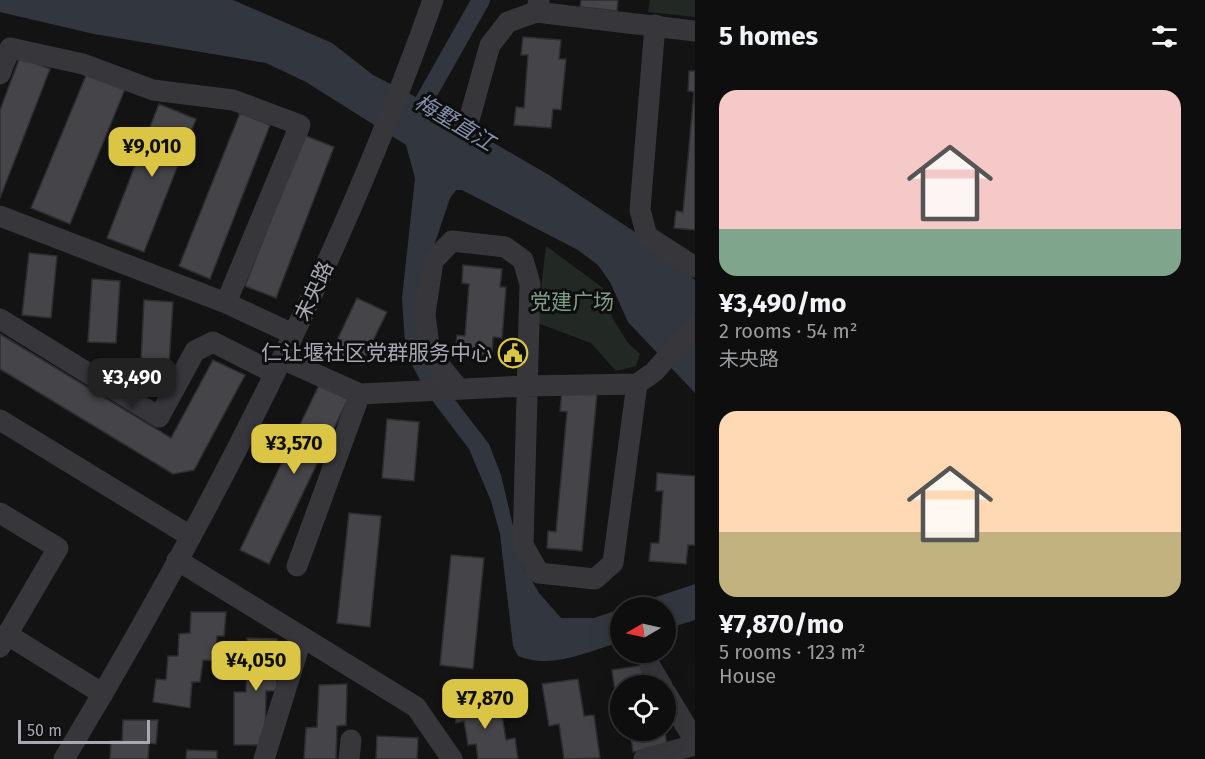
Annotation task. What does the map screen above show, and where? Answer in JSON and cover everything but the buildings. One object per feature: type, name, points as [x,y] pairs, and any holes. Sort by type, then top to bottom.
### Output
[{"type":"street","name":"未央路","points":[[64,759],[103,694],[177,560],[278,366],[365,181],[433,0]]},
{"type":"street","points":[[469,120],[490,45],[508,22],[537,6],[695,31]]},
{"type":"street","points":[[655,25],[639,210],[647,236],[695,267]]},
{"type":"street","points":[[0,74],[10,48],[83,64],[153,90],[233,100],[300,125],[226,303]]},
{"type":"street","points":[[0,216],[226,303],[293,334]]},
{"type":"street","points":[[455,389],[430,354],[425,314],[433,261],[452,241],[505,247],[523,260],[530,284],[523,545],[539,573],[594,579],[613,562],[645,378],[695,326]]},
{"type":"street","points":[[0,319],[159,417],[195,351],[213,342],[360,394],[645,378]]},
{"type":"street","points":[[297,566],[360,394]]},
{"type":"street","points":[[1,421],[190,536]]},
{"type":"street","points":[[0,513],[58,548],[4,641],[103,694]]},
{"type":"street","points":[[177,560],[416,707],[452,759]]},
{"type":"street","points":[[264,759],[302,637]]},
{"type":"street","points":[[650,666],[655,675]]},
{"type":"street","points":[[644,759],[695,743],[676,710]]},
{"type":"green space","points":[[650,0],[695,0],[695,17],[648,12]]},
{"type":"green space","name":"党建广场","points":[[546,246],[603,288],[613,319],[628,343],[640,354],[636,366],[616,371],[591,343],[537,323]]},
{"type":"water","name":"梅墅直江","points":[[0,0],[233,0],[332,43],[373,75],[445,112],[452,119],[549,175],[644,238],[695,280],[695,393],[628,322],[610,282],[598,265],[578,250],[462,190],[456,190],[450,198],[422,282],[442,383],[489,444],[501,475],[522,564],[539,593],[561,618],[594,618],[610,613],[610,645],[570,658],[544,661],[518,656],[513,646],[500,534],[491,501],[469,449],[428,395],[412,365],[405,343],[402,298],[415,178],[406,145],[306,82],[266,63],[94,34],[0,12]]},
{"type":"water","points":[[695,584],[695,620],[676,626],[676,597],[656,597]]},
{"type":"waterway","name":"梅墅直江","points":[[412,122],[481,0]]},
{"type":"place","name":"仁让堰社区党群服务中心","points":[[513,353]]}]
